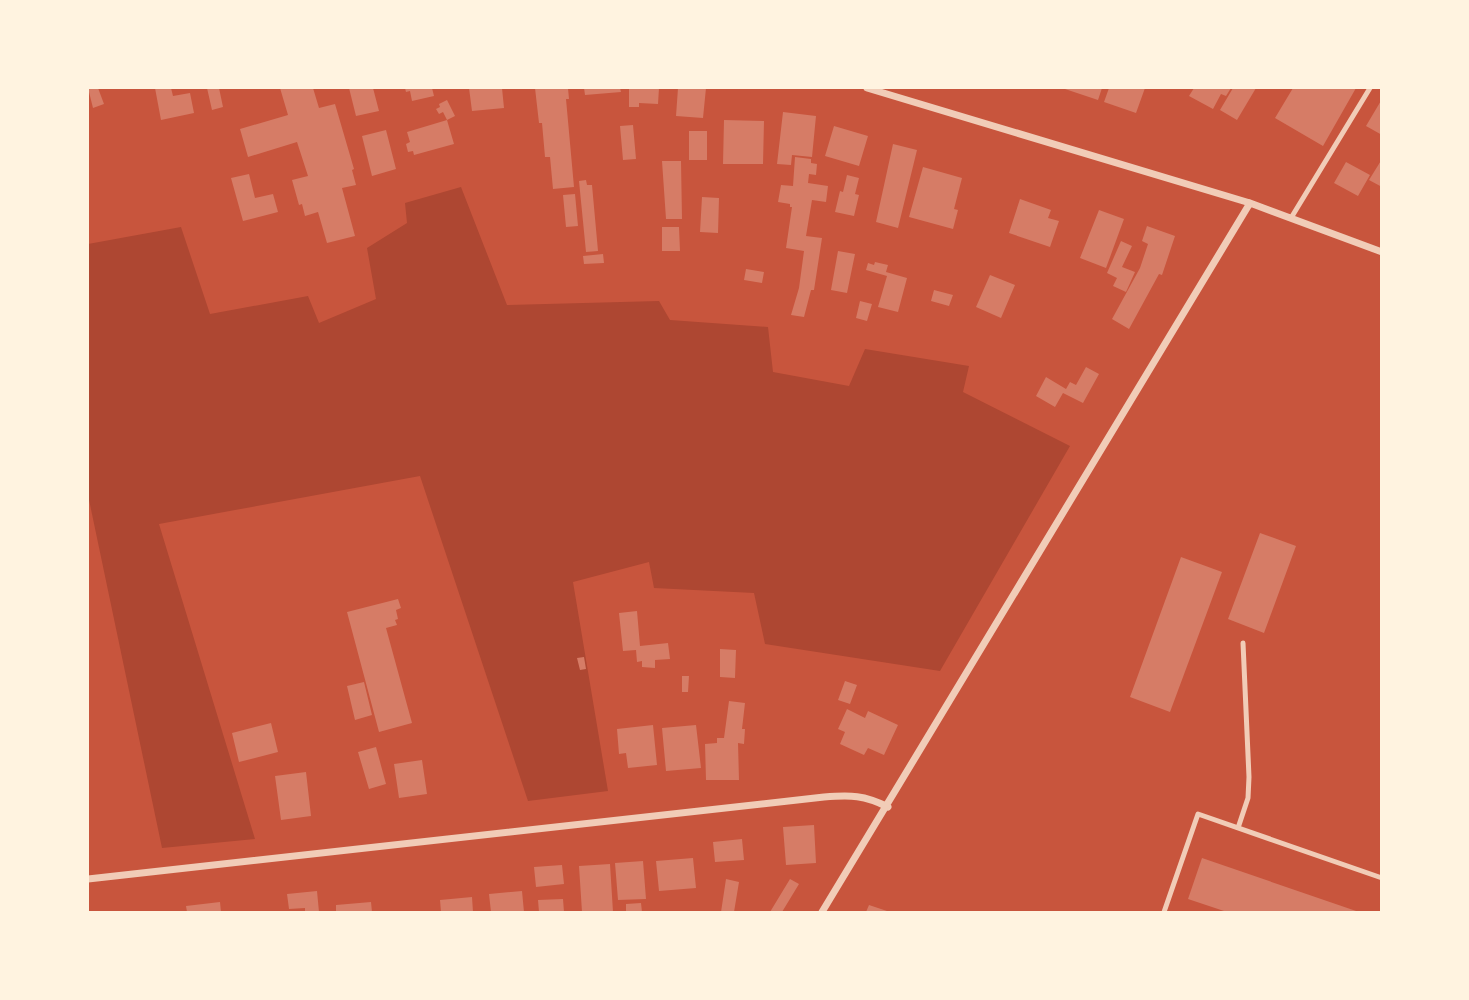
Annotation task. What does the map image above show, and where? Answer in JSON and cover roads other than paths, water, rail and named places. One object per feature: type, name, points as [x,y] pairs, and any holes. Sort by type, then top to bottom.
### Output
[{"type":"street","points":[[867,88],[1250,203],[1381,252]]},
{"type":"street","points":[[822,912],[888,807],[1250,203]]},
{"type":"street","points":[[88,879],[824,797],[857,795],[888,807]]},
{"type":"lane","points":[[1291,218],[1370,88]]},
{"type":"lane","points":[[1238,828],[1248,798],[1243,643]]},
{"type":"lane","points":[[1164,912],[1198,814],[1381,878]]}]
